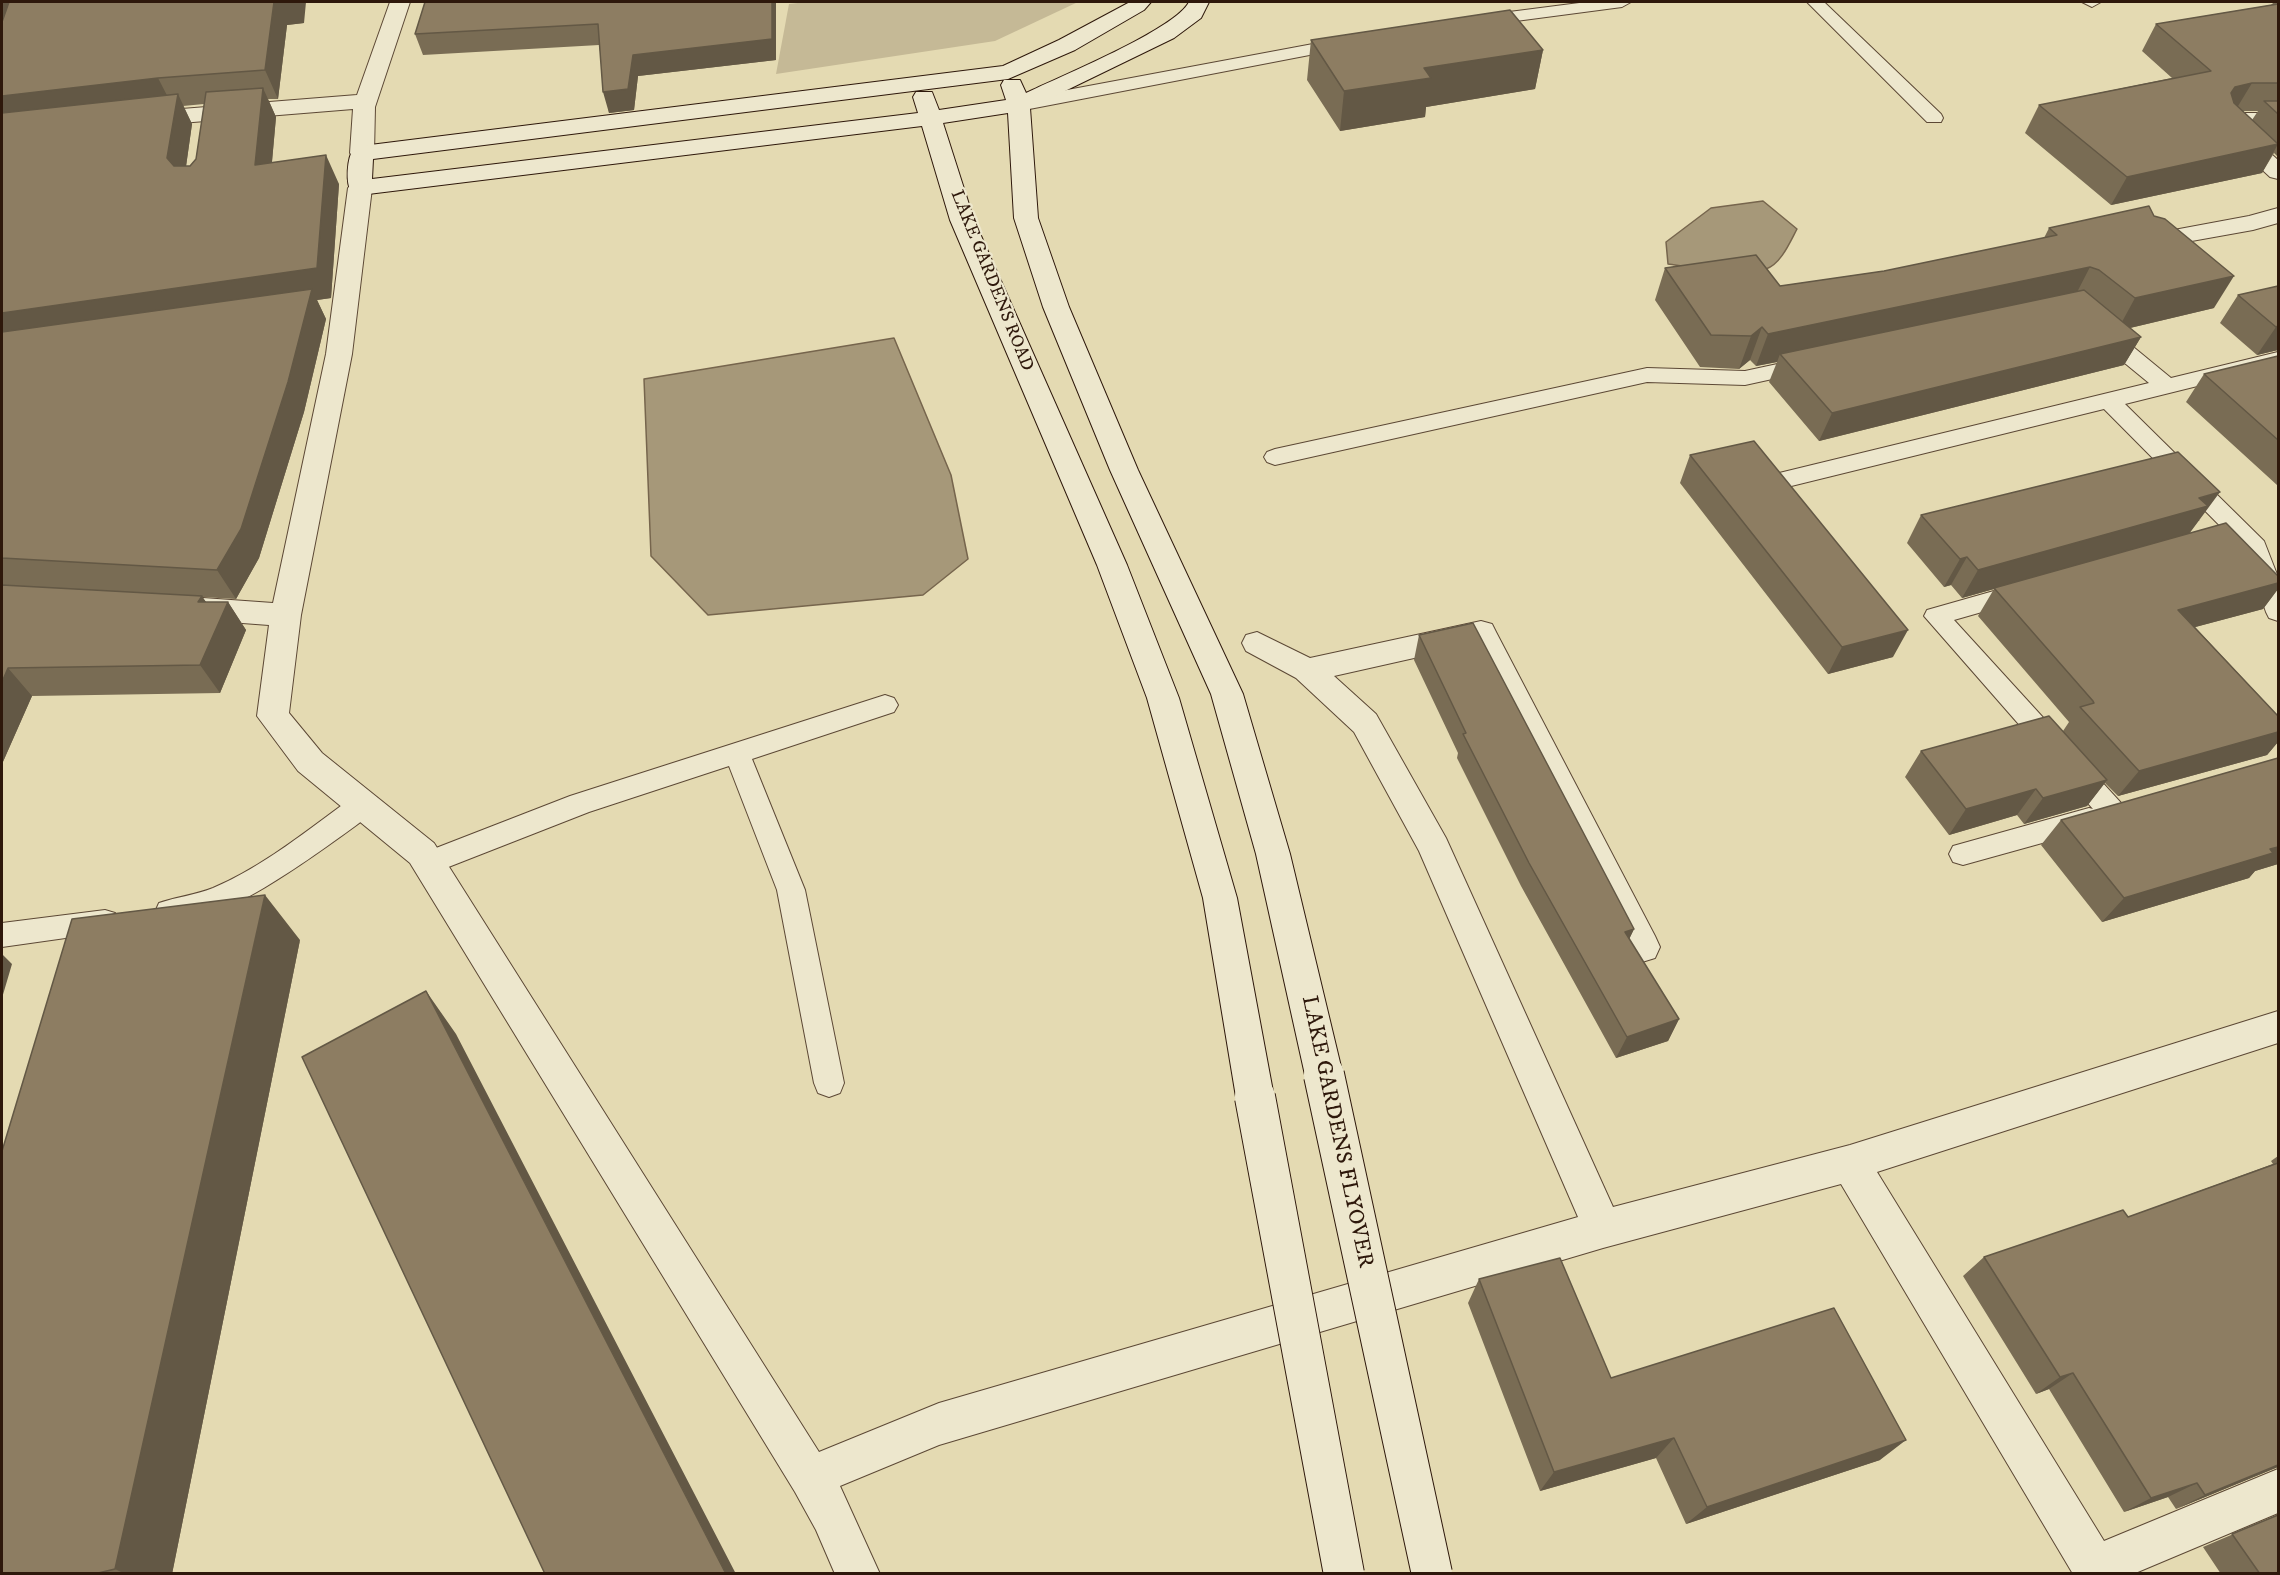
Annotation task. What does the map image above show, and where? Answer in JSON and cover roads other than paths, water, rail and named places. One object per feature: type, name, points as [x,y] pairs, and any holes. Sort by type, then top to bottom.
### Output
[{"type":"main road","points":[[400,2],[367,101],[360,188],[333,307],[339,354],[286,615],[273,716],[310,762],[422,853],[429,863],[810,1477],[832,1514],[858,1574]]},
{"type":"main road","points":[[362,153],[1008,72],[1067,45],[1141,2]]},
{"type":"main road","points":[[360,188],[932,118],[1019,105],[1166,33],[1194,14],[1199,2]]},
{"type":"main road","points":[[1008,72],[1019,105]]},
{"type":"main road","name":"LAKE GARDENS ROAD","points":[[919,84],[932,118],[962,220],[1112,566],[1163,698],[1220,898],[1344,1574]]},
{"type":"main road","points":[[127,121],[206,124],[367,101]]},
{"type":"main road","name":"LAKE GARDENS FLYOVER","points":[[1019,105],[1026,218],[1056,307],[1124,470],[1227,693],[1273,854],[1324,1075],[1432,1574]]},
{"type":"main road","points":[[2278,120],[2236,120],[2228,123],[2230,130],[2278,172]]},
{"type":"main road","points":[[2147,242],[2253,223],[2278,215]]},
{"type":"main road","points":[[165,607],[286,615]]},
{"type":"main road","points":[[1307,670],[1481,632],[1642,946]]},
{"type":"main road","points":[[1257,643],[1307,670],[1365,723],[1434,848],[1603,1229]]},
{"type":"main road","points":[[810,1477],[939,1424],[1603,1229],[1850,1163],[2278,1027]]},
{"type":"main road","points":[[1850,1163],[2097,1570],[2278,1491]]},
{"type":"lane","points":[[1465,23],[1555,6],[1622,2]]},
{"type":"lane","points":[[1815,2],[1934,118]]},
{"type":"lane","points":[[1019,105],[1360,40]]},
{"type":"lane","points":[[2082,317],[2165,385]]},
{"type":"lane","points":[[1275,457],[1647,375],[1745,378],[1836,359]]},
{"type":"lane","points":[[1771,483],[2278,359]]},
{"type":"lane","points":[[2107,399],[2228,534],[2256,547],[2278,612]]},
{"type":"lane","points":[[1963,854],[2123,809],[1936,616],[2048,584]]},
{"type":"lane","points":[[429,863],[580,804],[885,705]]},
{"type":"lane","points":[[737,753],[791,890],[829,1083]]},
{"type":"lane","points":[[2,934],[92,924],[184,910],[233,893],[363,805]]},
{"type":"lane","points":[[82,958],[92,924]]}]
